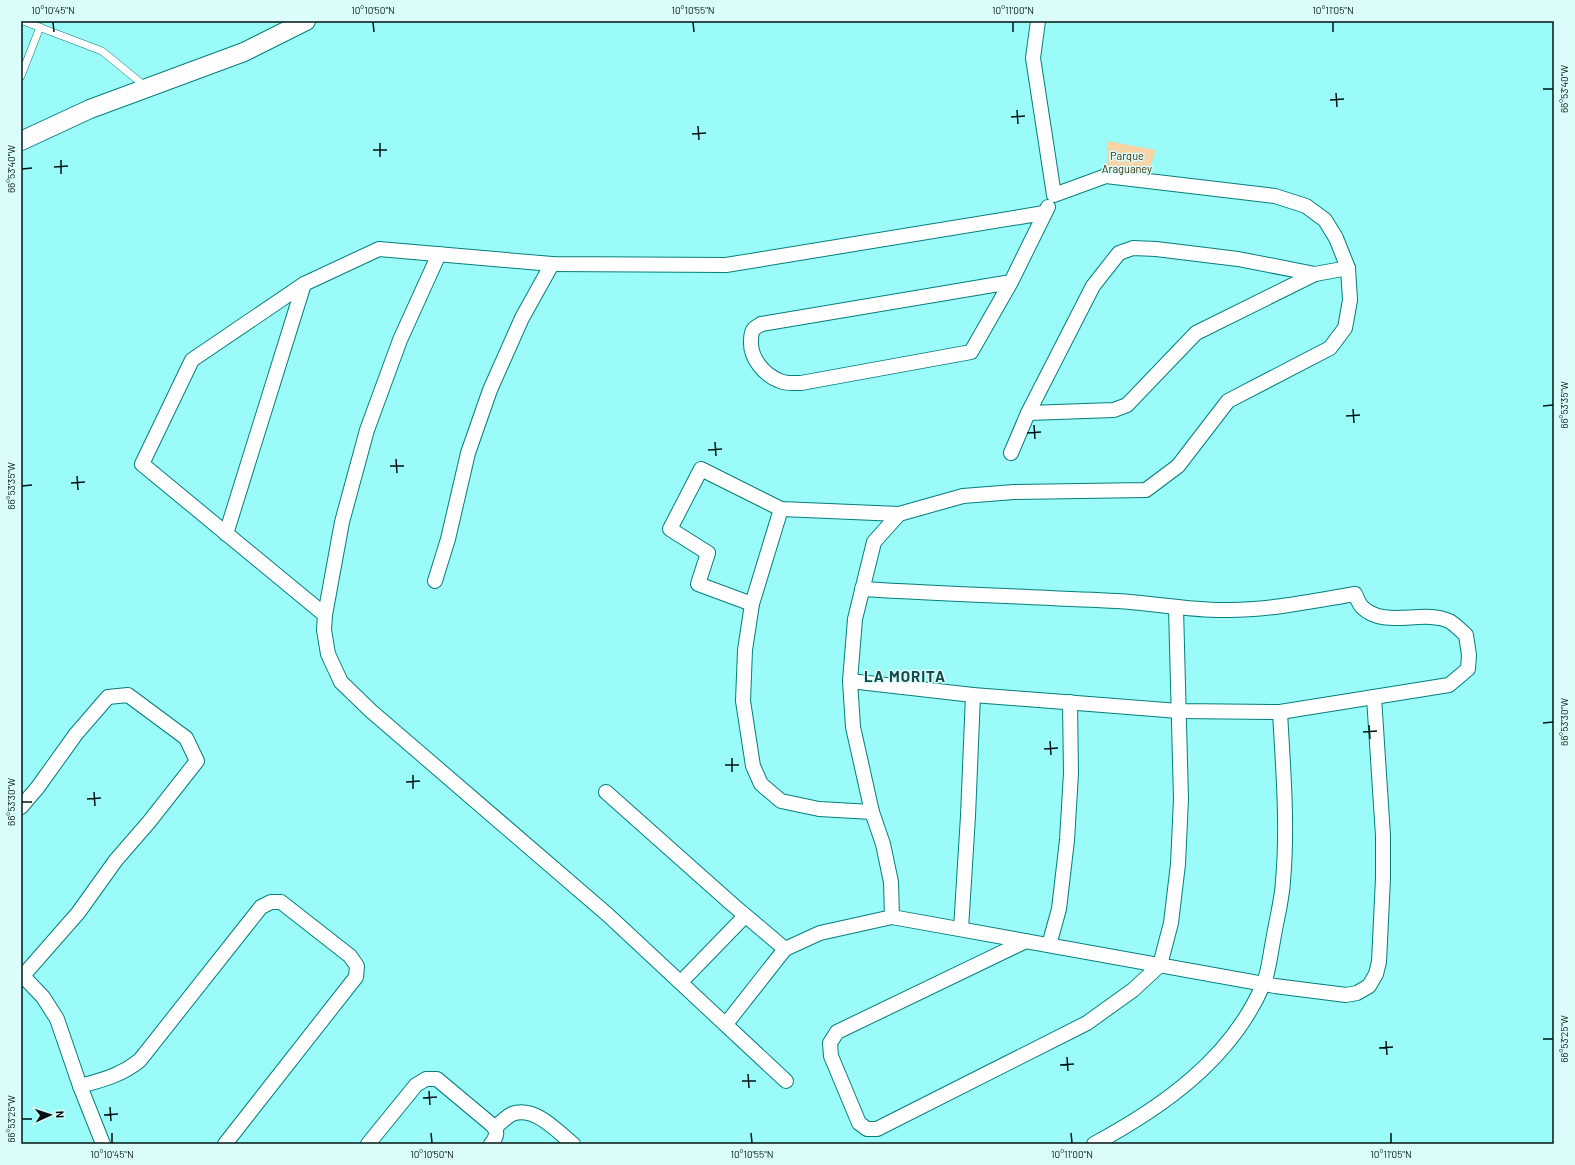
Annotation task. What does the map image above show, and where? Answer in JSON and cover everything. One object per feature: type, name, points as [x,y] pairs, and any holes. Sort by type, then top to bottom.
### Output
[{"type":"street","points":[[21,140],[90,109],[244,52],[306,21]]},
{"type":"street","points":[[1011,282],[762,324],[753,330],[751,336],[751,347],[760,366],[770,376],[788,384],[971,352],[1011,282],[1054,195],[1034,58],[1038,21]]},
{"type":"street","points":[[752,604],[698,584],[708,553],[670,529],[701,469],[781,509],[898,514],[963,496],[1014,492],[1146,490],[1178,466],[1228,402],[1330,348],[1345,328],[1350,300],[1348,268],[1336,238],[1325,220],[1306,206],[1275,196],[1106,176],[1054,195]]},
{"type":"street","points":[[325,615],[142,464],[192,360],[304,284],[379,249],[552,264],[726,265],[1044,213]]},
{"type":"street","points":[[1011,453],[1028,413],[1093,286],[1118,253],[1132,248],[1156,249],[1238,259],[1315,274]]},
{"type":"street","points":[[439,254],[400,340],[367,430],[342,522],[325,615],[324,630],[328,654],[340,682],[370,711],[608,915],[786,1081]]},
{"type":"street","points":[[435,582],[448,539],[468,453],[490,390],[522,318],[552,264]]},
{"type":"street","points":[[1028,413],[1114,410],[1127,405],[1196,333],[1315,274],[1348,268]]},
{"type":"street","points":[[226,534],[304,284]]},
{"type":"street","points":[[781,509],[752,604],[745,650],[743,701],[753,766],[761,784],[780,802],[819,809],[872,812]]},
{"type":"street","points":[[892,917],[891,882],[883,844],[872,812],[853,727],[850,681],[855,619],[874,542],[898,514]]},
{"type":"street","points":[[850,681],[973,695],[1179,711],[1280,712],[1449,685],[1468,670],[1469,655],[1466,635],[1450,622],[1434,617],[1373,616],[1361,607],[1355,594],[1287,606],[1229,610],[1176,608],[1119,601],[968,596],[862,589]]},
{"type":"street","points":[[1026,941],[837,1032],[830,1043],[831,1056],[859,1123],[867,1129],[877,1129],[1087,1023],[1133,990],[1160,965],[1171,923],[1178,864],[1181,798],[1176,608]]},
{"type":"street","points":[[21,807],[38,788],[76,734],[108,697],[128,695],[186,738],[197,761],[149,822],[116,860],[78,913],[22,976],[43,997],[57,1019],[80,1086],[103,1144]]},
{"type":"street","points":[[961,929],[968,816],[973,695]]},
{"type":"street","points":[[726,1024],[785,949],[820,933],[892,917],[1264,984],[1340,994],[1352,994],[1363,990],[1368,986],[1376,974],[1379,962],[1383,878],[1380,780],[1374,697]]},
{"type":"street","points":[[1049,945],[1059,909],[1067,840],[1071,773],[1070,702]]},
{"type":"street","points":[[1094,1144],[1167,1098],[1199,1073],[1232,1037],[1248,1014],[1264,984],[1283,882],[1285,806],[1280,712]]},
{"type":"street","points":[[606,792],[745,916],[785,949]]},
{"type":"street","points":[[80,1086],[115,1076],[140,1060],[261,907],[271,902],[281,902],[350,956],[356,966],[356,978],[225,1144]]},
{"type":"street","points":[[681,982],[745,916]]},
{"type":"street","points":[[368,1144],[416,1085],[426,1079],[431,1078],[442,1082],[495,1128],[496,1136],[491,1144]]},
{"type":"street","points":[[495,1128],[510,1114],[517,1112],[529,1112],[538,1117],[573,1144]]},
{"type":"lane","points":[[23,21],[102,51],[146,88]]},
{"type":"lane","points":[[21,76],[40,27]]},
{"type":"green space","name":"Parque Araguaney","points":[[1108,141],[1156,150],[1145,181],[1106,176]]},
{"type":"district","name":"LA MORITA","points":[[905,676]]}]
